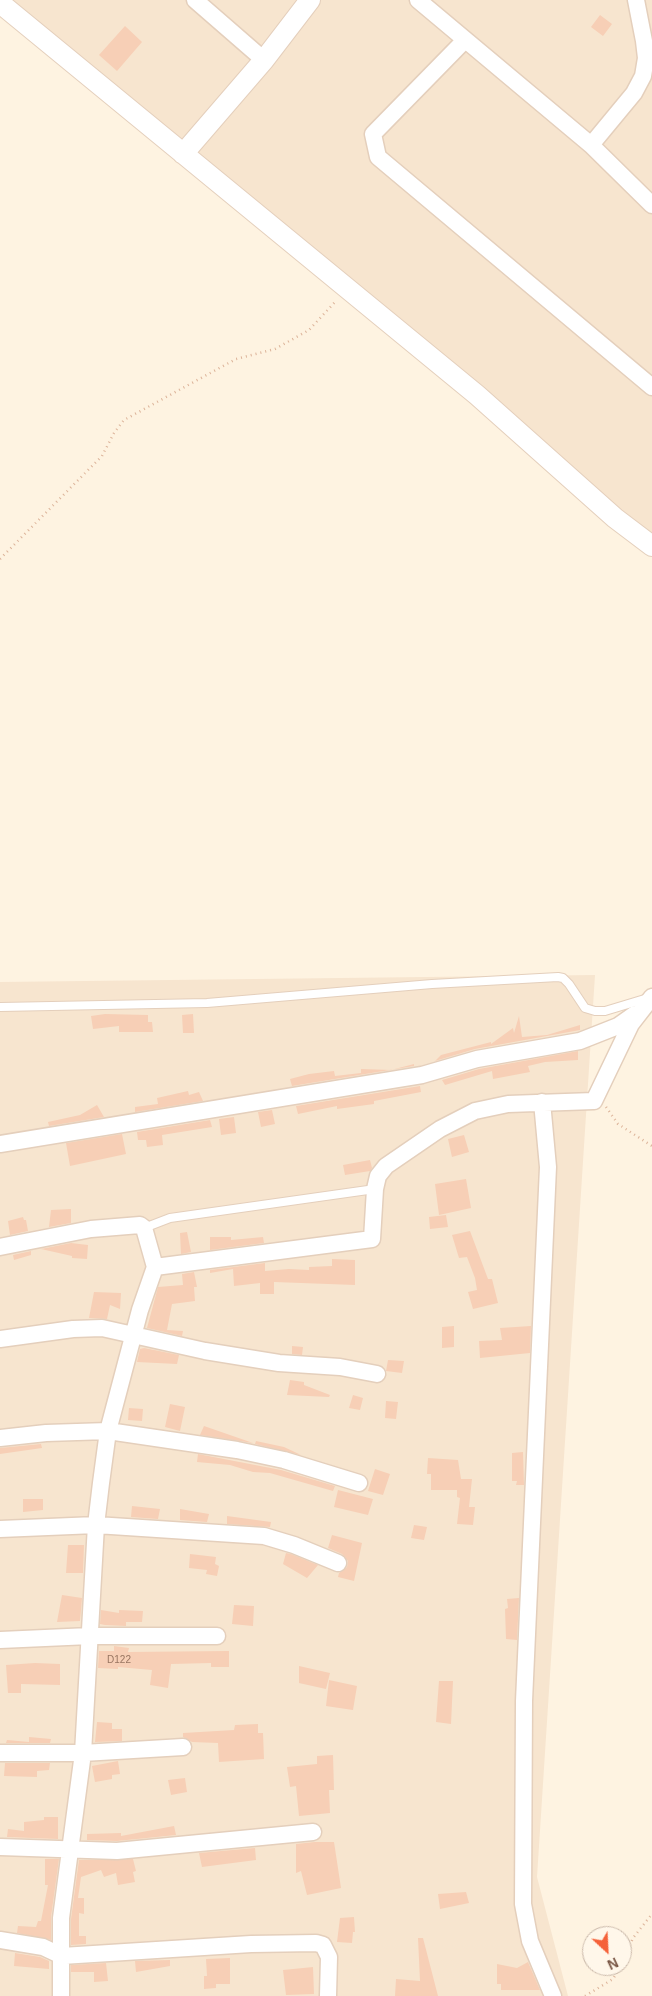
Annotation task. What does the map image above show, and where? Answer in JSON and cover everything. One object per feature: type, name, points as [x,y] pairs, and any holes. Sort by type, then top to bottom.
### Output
[{"type":"street","points":[[196,0],[264,60]]},
{"type":"street","points":[[183,154],[264,60],[310,0]]},
{"type":"street","points":[[418,0],[591,145],[652,205]]},
{"type":"street","points":[[591,145],[634,93],[643,76],[644,42],[636,0]]},
{"type":"street","points":[[0,3],[477,395],[615,518],[652,546]]},
{"type":"street","points":[[464,40],[373,134],[378,157],[652,386]]},
{"type":"street","points":[[0,1144],[422,1075],[477,1059],[588,1038],[618,1026],[639,1011],[652,997]]},
{"type":"street","points":[[155,1267],[372,1239],[375,1189],[378,1176],[386,1166],[401,1154],[475,1111],[508,1104],[594,1101],[639,1011]]},
{"type":"street","points":[[542,1102],[548,1167],[524,1701],[523,1904],[530,1941],[553,1996]]},
{"type":"street","points":[[0,1246],[91,1229],[140,1225],[144,1228],[155,1267],[134,1334],[108,1431],[96,1525],[83,1754],[61,1918],[61,1996]]},
{"type":"street","points":[[0,1339],[73,1328],[102,1328],[205,1351],[279,1363],[340,1367],[377,1374]]},
{"type":"street","points":[[0,1438],[46,1432],[108,1431],[237,1450],[284,1460],[359,1483]]},
{"type":"street","points":[[0,1529],[96,1525],[264,1536],[294,1545],[338,1563]]},
{"type":"street","points":[[0,1640],[90,1636],[217,1636]]},
{"type":"street","points":[[0,1753],[83,1754],[183,1747]]},
{"type":"street","points":[[0,1847],[92,1851],[136,1850],[313,1832]]},
{"type":"street","points":[[0,1940],[43,1948],[62,1956],[251,1944],[316,1942],[323,1945],[329,1957],[328,1996]]},
{"type":"lane","points":[[0,1007],[207,1003],[432,984],[558,977],[563,978],[569,984],[585,1008],[595,1012],[605,1011],[652,997]]},
{"type":"lane","points":[[144,1228],[170,1218],[375,1189]]},
{"type":"path","points":[[0,558],[102,456],[114,433],[124,420],[236,359],[275,349],[309,330],[347,289]]},
{"type":"path","points":[[594,1101],[604,1105],[618,1124],[652,1146]]},
{"type":"path","points":[[632,1940],[652,1914]]},
{"type":"path","points":[[585,1996],[615,1976]]},
{"type":"shaded area","points":[[0,0],[652,0],[652,539]]},
{"type":"shaded area","points":[[595,975],[537,1877],[568,1996],[0,1996],[0,982]]},
{"type":"building","points":[[600,15],[612,24],[603,36],[591,27]]},
{"type":"building","points":[[125,26],[142,42],[117,71],[99,55]]},
{"type":"building","points":[[105,1014],[148,1015],[148,1022],[152,1022],[153,1032],[119,1032],[119,1026],[93,1029],[91,1016]]},
{"type":"building","points":[[193,1014],[194,1033],[183,1033],[182,1015]]},
{"type":"building","points":[[519,1016],[522,1037],[547,1035],[580,1025],[580,1030],[475,1049],[435,1061],[441,1055],[491,1042],[491,1044],[513,1028],[514,1033]]},
{"type":"building","points":[[578,1051],[578,1060],[545,1062],[528,1066],[530,1072],[493,1079],[492,1071],[445,1085],[442,1080],[479,1069]]},
{"type":"building","points":[[414,1064],[414,1066],[393,1069]]},
{"type":"building","points":[[361,1069],[390,1070],[292,1086],[290,1079],[309,1074],[334,1071],[335,1076],[361,1073]]},
{"type":"building","points":[[420,1086],[421,1092],[374,1101],[374,1104],[337,1109],[337,1106],[298,1114],[296,1106]]},
{"type":"building","points":[[188,1091],[189,1095],[199,1092],[203,1101],[135,1112],[135,1107],[158,1104],[157,1098]]},
{"type":"building","points":[[97,1105],[104,1117],[49,1126],[48,1122],[80,1115]]},
{"type":"building","points":[[272,1110],[275,1124],[261,1127],[258,1112]]},
{"type":"building","points":[[234,1117],[236,1133],[221,1135],[219,1119]]},
{"type":"building","points":[[210,1120],[212,1127],[162,1135],[163,1145],[147,1147],[146,1140],[138,1140],[137,1132]]},
{"type":"building","points":[[122,1134],[126,1154],[70,1166],[66,1143]]},
{"type":"building","points":[[464,1135],[469,1152],[452,1157],[448,1139]]},
{"type":"building","points":[[370,1160],[372,1168],[370,1171],[345,1175],[343,1165]]},
{"type":"building","points":[[466,1179],[471,1208],[439,1215],[435,1184]]},
{"type":"building","points":[[71,1209],[71,1223],[49,1227],[51,1210]]},
{"type":"building","points":[[446,1215],[448,1227],[430,1229],[429,1217]]},
{"type":"building","points":[[23,1217],[26,1220],[28,1231],[10,1235],[8,1221]]},
{"type":"building","points":[[470,1231],[488,1279],[492,1279],[498,1303],[473,1309],[468,1292],[477,1290],[475,1278],[467,1257],[459,1258],[452,1235]]},
{"type":"building","points":[[187,1232],[191,1252],[181,1254],[180,1233]]},
{"type":"building","points":[[210,1237],[231,1237],[231,1240],[263,1237],[264,1243],[210,1250]]},
{"type":"building","points":[[71,1243],[88,1245],[87,1259],[72,1258],[72,1256],[41,1249]]},
{"type":"building","points":[[31,1251],[31,1255],[14,1260],[13,1255]]},
{"type":"building","points":[[332,1259],[355,1260],[355,1285],[274,1282],[274,1294],[260,1294],[260,1283],[234,1286],[233,1269],[210,1273],[210,1270],[265,1263],[265,1271],[309,1270],[309,1267],[332,1266]]},
{"type":"building","points":[[194,1272],[197,1287],[194,1287],[195,1301],[172,1304],[167,1330],[183,1331],[182,1336],[147,1328],[158,1287],[183,1285],[182,1274]]},
{"type":"building","points":[[94,1292],[121,1293],[120,1309],[110,1305],[107,1319],[89,1318]]},
{"type":"building","points":[[454,1326],[454,1347],[442,1348],[442,1327]]},
{"type":"building","points":[[531,1326],[530,1353],[480,1358],[479,1341],[502,1340],[500,1328]]},
{"type":"building","points":[[292,1346],[303,1347],[302,1355],[292,1354]]},
{"type":"building","points":[[144,1348],[179,1355],[177,1364],[137,1362],[140,1349]]},
{"type":"building","points":[[388,1360],[404,1361],[402,1373],[386,1371]]},
{"type":"building","points":[[290,1380],[304,1382],[304,1385],[330,1395],[329,1397],[287,1395]]},
{"type":"building","points":[[353,1395],[363,1398],[360,1410],[349,1408]]},
{"type":"building","points":[[386,1401],[398,1402],[396,1419],[385,1418]]},
{"type":"building","points":[[170,1404],[185,1407],[180,1431],[165,1427]]},
{"type":"building","points":[[129,1408],[143,1409],[142,1421],[128,1420]]},
{"type":"building","points":[[204,1426],[253,1443],[200,1435]]},
{"type":"building","points":[[256,1441],[284,1447],[301,1455],[255,1444]]},
{"type":"building","points":[[41,1444],[42,1448],[0,1454],[0,1448]]},
{"type":"building","points":[[523,1452],[524,1485],[516,1485],[517,1481],[512,1481],[512,1453]]},
{"type":"building","points":[[198,1454],[281,1470],[335,1486],[333,1491],[270,1473],[253,1472],[230,1465],[197,1462]]},
{"type":"building","points":[[428,1458],[458,1460],[461,1479],[472,1479],[469,1507],[475,1507],[473,1525],[457,1524],[460,1498],[457,1497],[457,1490],[431,1490],[431,1474],[427,1474]]},
{"type":"building","points":[[375,1469],[390,1474],[383,1495],[368,1491]]},
{"type":"building","points":[[338,1490],[373,1499],[368,1515],[334,1507]]},
{"type":"building","points":[[23,1499],[43,1499],[43,1510],[23,1512]]},
{"type":"building","points":[[132,1506],[160,1509],[158,1519],[131,1517]]},
{"type":"building","points":[[180,1509],[209,1514],[207,1522],[180,1520]]},
{"type":"building","points":[[227,1516],[271,1522],[270,1527],[227,1524]]},
{"type":"building","points":[[414,1525],[427,1527],[424,1540],[411,1538]]},
{"type":"building","points":[[332,1535],[362,1543],[354,1581],[338,1577],[339,1573],[347,1567],[348,1561],[342,1554],[328,1548]]},
{"type":"building","points":[[68,1545],[84,1545],[83,1573],[66,1573]]},
{"type":"building","points":[[286,1553],[318,1565],[307,1578],[283,1564]]},
{"type":"building","points":[[190,1554],[216,1557],[215,1564],[219,1566],[217,1576],[206,1574],[207,1570],[189,1568]]},
{"type":"building","points":[[62,1595],[82,1598],[80,1621],[57,1622]]},
{"type":"building","points":[[519,1598],[517,1640],[506,1639],[505,1609],[508,1608],[507,1599]]},
{"type":"building","points":[[234,1605],[254,1606],[253,1626],[232,1624]]},
{"type":"building","points":[[101,1610],[119,1613],[119,1610],[143,1611],[142,1622],[126,1622],[126,1626],[100,1624]]},
{"type":"building","points":[[114,1646],[129,1648],[128,1652],[229,1651],[229,1667],[211,1667],[211,1663],[171,1664],[168,1688],[150,1685],[152,1670],[118,1667],[118,1669],[98,1668],[99,1651],[114,1651]]},
{"type":"building","points":[[60,1664],[60,1685],[21,1684],[21,1693],[8,1693],[6,1665]]},
{"type":"building","points":[[299,1666],[330,1673],[326,1689],[299,1683]]},
{"type":"building","points":[[329,1680],[357,1686],[353,1710],[326,1706]]},
{"type":"building","points":[[439,1681],[453,1681],[451,1724],[436,1722]]},
{"type":"building","points":[[97,1722],[112,1723],[112,1729],[122,1729],[122,1741],[95,1742]]},
{"type":"building","points":[[258,1724],[258,1733],[263,1733],[264,1759],[219,1762],[218,1743],[192,1742],[183,1737],[183,1733],[234,1730],[235,1725]]},
{"type":"building","points":[[29,1737],[51,1739],[50,1743],[6,1743],[7,1740],[29,1742]]},
{"type":"building","points":[[333,1755],[334,1790],[329,1790],[330,1813],[299,1816],[296,1786],[290,1787],[287,1767],[317,1764],[317,1756]]},
{"type":"building","points":[[118,1761],[120,1774],[112,1775],[112,1779],[95,1782],[92,1766]]},
{"type":"building","points":[[5,1763],[50,1763],[49,1770],[37,1771],[37,1777],[4,1776]]},
{"type":"building","points":[[185,1778],[187,1792],[171,1795],[168,1780]]},
{"type":"building","points":[[44,1817],[58,1817],[58,1839],[7,1837],[8,1829],[24,1831],[24,1822],[44,1820]]},
{"type":"building","points":[[174,1826],[176,1835],[117,1841],[87,1840],[87,1834],[121,1833],[121,1836]]},
{"type":"building","points":[[334,1842],[341,1888],[307,1895],[301,1871],[296,1873],[296,1844]]},
{"type":"building","points":[[255,1848],[256,1860],[202,1867],[199,1853]]},
{"type":"building","points":[[45,1859],[59,1859],[51,1917],[51,1940],[17,1933],[18,1926],[36,1927],[38,1921],[41,1921],[48,1885],[45,1885]]},
{"type":"building","points":[[133,1859],[136,1871],[133,1872],[135,1882],[118,1885],[116,1873],[104,1877],[101,1870],[81,1877],[78,1898],[84,1898],[84,1914],[79,1913],[79,1936],[86,1936],[86,1944],[71,1945],[71,1919],[79,1860]]},
{"type":"building","points":[[466,1892],[469,1903],[440,1909],[438,1894]]},
{"type":"building","points":[[354,1917],[355,1932],[353,1932],[352,1943],[337,1942],[340,1918]]},
{"type":"building","points":[[418,1938],[423,1938],[438,1996],[395,1996],[396,1979],[420,1981]]},
{"type":"building","points":[[15,1953],[40,1957],[49,1961],[49,1969],[14,1966]]},
{"type":"building","points":[[230,1958],[230,1984],[216,1984],[216,1988],[204,1989],[204,1976],[207,1976],[206,1959]]},
{"type":"building","points":[[170,1960],[170,1966],[136,1972],[135,1961]]},
{"type":"building","points":[[528,1962],[540,1990],[501,1990],[501,1984],[497,1984],[497,1964],[517,1968]]},
{"type":"building","points":[[106,1963],[108,1981],[94,1982],[94,1972],[71,1972],[71,1965]]},
{"type":"building","points":[[313,1967],[314,1994],[286,1995],[283,1970]]}]
